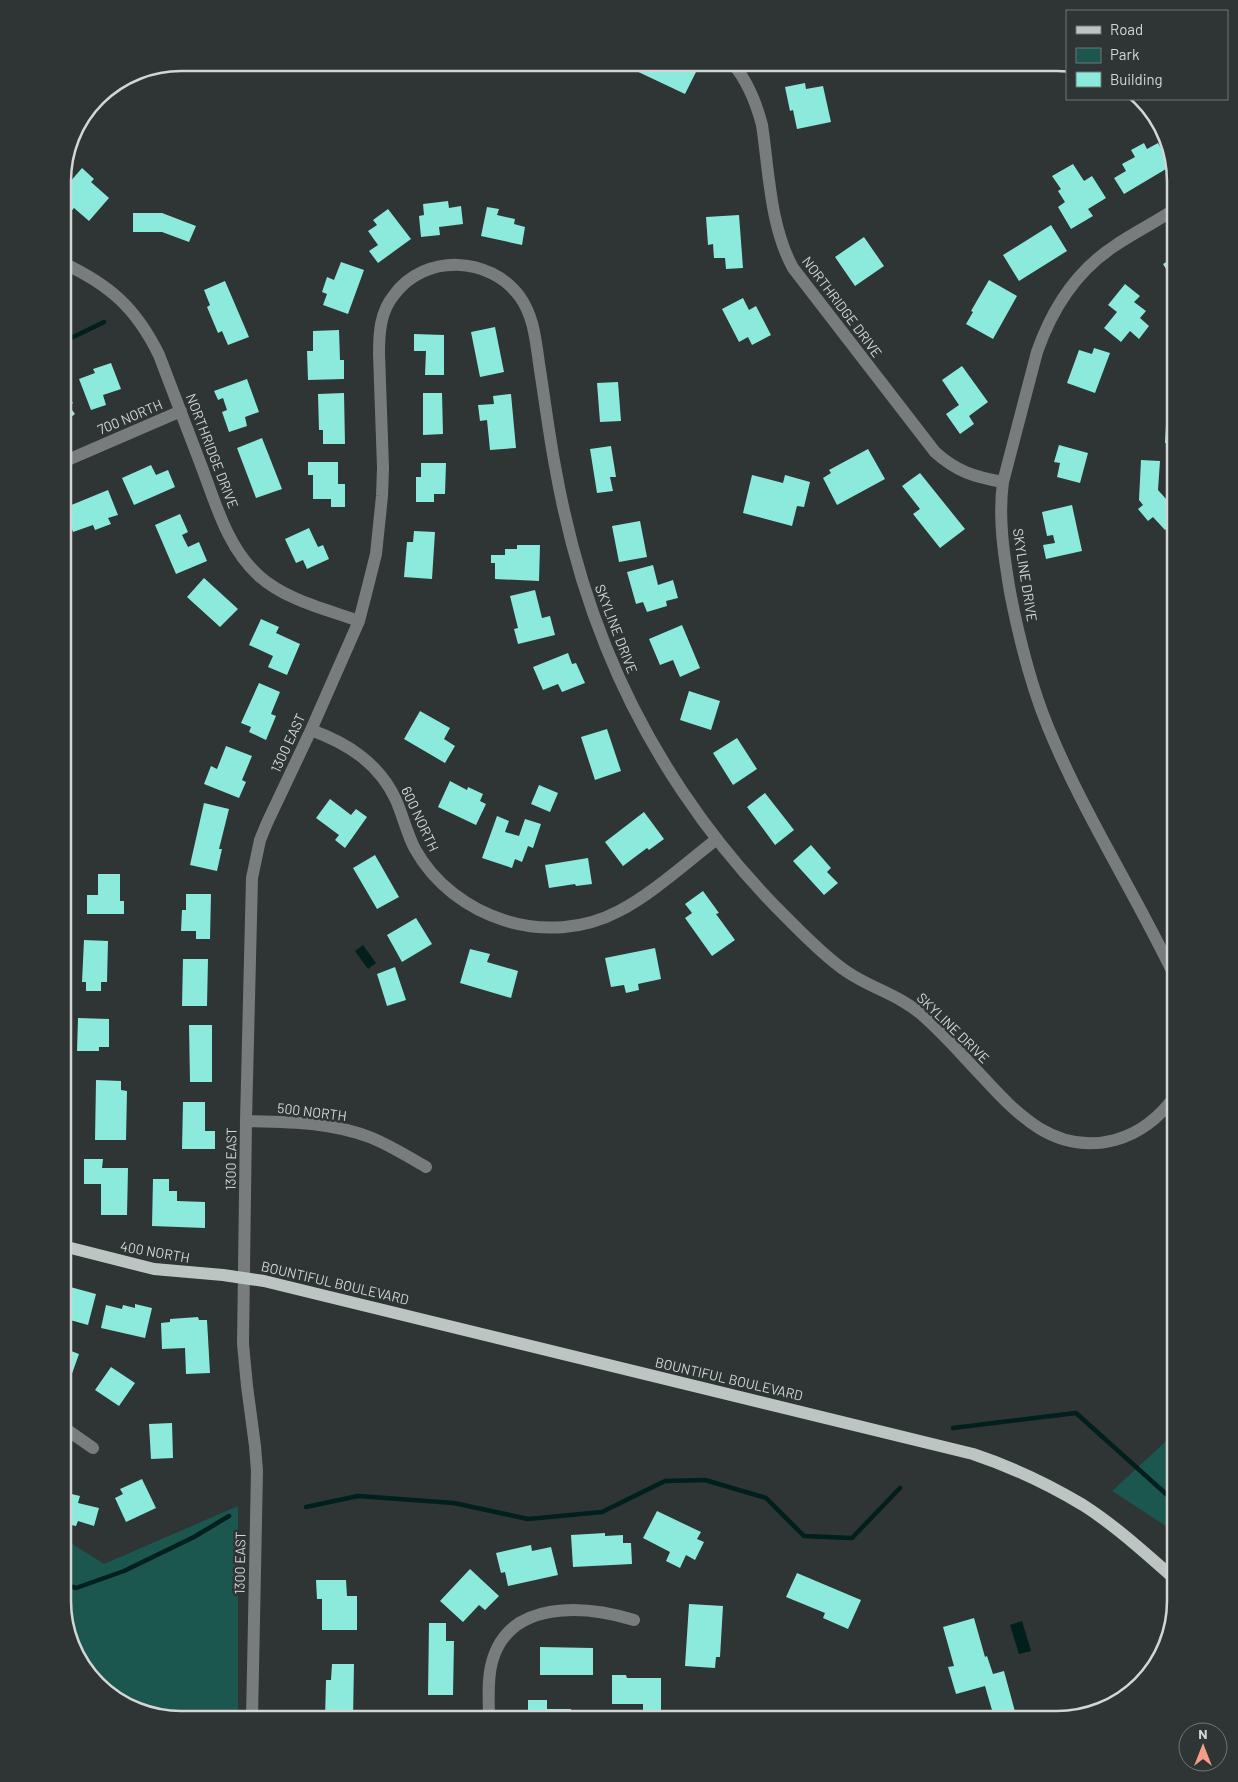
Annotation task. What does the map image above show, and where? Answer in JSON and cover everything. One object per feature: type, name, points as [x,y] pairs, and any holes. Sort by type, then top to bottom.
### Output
[{"type":"main road","name":"400 NORTH","points":[[71,1248],[154,1269],[244,1278]]},
{"type":"main road","name":"BOUNTIFUL BOULEVARD","points":[[244,1278],[353,1302],[973,1454],[1031,1476],[1085,1506],[1167,1571]]},
{"type":"street","name":"NORTHRIDGE DRIVE","points":[[738,71],[745,81],[758,108],[779,234],[787,257],[799,279],[935,452],[953,467],[964,473],[1003,482]]},
{"type":"street","name":"SKYLINE DRIVE","points":[[1167,214],[1114,246],[1094,261],[1061,300],[1051,317],[1036,352],[1003,482],[1001,513],[1007,576],[1015,621],[1036,695],[1061,758],[1167,960]]},
{"type":"street","name":"SKYLINE DRIVE","points":[[359,621],[376,554],[382,496],[383,468],[379,354],[381,320],[387,305],[395,293],[419,273],[452,264],[482,268],[507,283],[518,294],[531,319],[555,466],[570,541],[580,578],[619,679],[652,741],[691,804],[717,839],[765,896],[802,933],[841,968],[913,1007],[936,1028],[1007,1103],[1031,1124],[1045,1132],[1076,1142],[1107,1142],[1135,1132],[1158,1117],[1167,1106]]},
{"type":"street","name":"NORTHRIDGE DRIVE","points":[[71,268],[100,284],[126,305],[149,334],[160,355],[223,521],[237,551],[247,564],[278,590],[359,621]]},
{"type":"street","name":"700 NORTH","points":[[71,459],[181,411]]},
{"type":"street","name":"1300 EAST","points":[[252,1711],[257,1471],[256,1446],[243,1344],[252,878],[260,840],[267,823],[359,621]]},
{"type":"street","name":"600 NORTH","points":[[311,730],[348,746],[376,769],[396,800],[416,850],[435,877],[462,901],[499,920],[520,925],[560,928],[600,919],[618,912],[635,902],[717,839]]},
{"type":"street","name":"500 NORTH","points":[[246,1122],[305,1123],[349,1130],[393,1148],[426,1167]]},
{"type":"street","points":[[71,1433],[93,1448]]},
{"type":"street","points":[[489,1711],[489,1680],[492,1662],[499,1645],[516,1625],[540,1613],[557,1611],[605,1613],[634,1620]]},
{"type":"green space","points":[[1167,1440],[1167,1527],[1112,1491]]},
{"type":"green space","points":[[238,1506],[238,1711],[174,1711],[159,1709],[132,1699],[103,1679],[86,1656],[75,1630],[71,1601],[71,1543],[104,1564]]},
{"type":"water","points":[[363,945],[376,963],[368,969],[355,951]]},
{"type":"water","points":[[1022,1621],[1031,1651],[1019,1654],[1010,1625]]},
{"type":"building","points":[[636,71],[696,71],[685,94]]},
{"type":"building","points":[[805,83],[806,89],[823,86],[831,122],[797,129],[793,110],[790,111],[785,87]]},
{"type":"building","points":[[1144,143],[1147,149],[1158,143],[1163,152],[1166,169],[1124,194],[1114,178],[1126,171],[1122,164],[1135,157],[1131,150]]},
{"type":"building","points":[[1073,164],[1084,181],[1092,176],[1106,198],[1088,209],[1093,216],[1071,229],[1058,207],[1065,202],[1058,191],[1061,189],[1052,176]]},
{"type":"building","points":[[82,168],[94,179],[91,182],[109,198],[89,221],[74,208],[71,211],[71,181]]},
{"type":"building","points":[[448,201],[449,208],[461,206],[463,224],[439,227],[440,235],[421,237],[419,216],[424,215],[423,204]]},
{"type":"building","points":[[487,207],[499,209],[497,215],[515,219],[514,224],[525,227],[522,245],[481,236]]},
{"type":"building","points":[[388,209],[411,239],[378,263],[369,251],[378,245],[368,231],[377,225],[373,220]]},
{"type":"building","points":[[133,213],[162,213],[196,226],[189,242],[162,232],[133,232]]},
{"type":"building","points":[[739,215],[743,268],[726,269],[725,258],[714,258],[713,244],[708,245],[706,217]]},
{"type":"building","points":[[1051,225],[1067,251],[1019,281],[1003,255]]},
{"type":"building","points":[[864,237],[884,266],[855,286],[835,257]]},
{"type":"building","points":[[341,262],[364,270],[348,314],[323,305],[327,294],[322,292],[327,277],[334,280]]},
{"type":"building","points":[[1167,262],[1167,270],[1163,264]]},
{"type":"building","points":[[989,280],[1017,296],[993,339],[966,324],[973,312],[971,311]]},
{"type":"building","points":[[225,281],[249,337],[228,345],[222,331],[218,333],[207,307],[210,305],[204,290]]},
{"type":"building","points":[[1125,284],[1140,296],[1134,302],[1146,311],[1140,318],[1149,326],[1139,339],[1130,331],[1121,342],[1104,328],[1117,312],[1108,305]]},
{"type":"building","points":[[743,298],[749,310],[756,306],[771,335],[752,345],[748,337],[739,342],[722,309]]},
{"type":"building","points":[[495,327],[504,372],[480,377],[471,332]]},
{"type":"building","points":[[339,330],[340,360],[344,360],[344,379],[308,380],[307,351],[313,351],[313,331]]},
{"type":"building","points":[[414,334],[444,335],[444,375],[425,375],[426,351],[414,351]]},
{"type":"building","points":[[1094,348],[1110,353],[1095,393],[1067,383],[1079,350],[1092,354]]},
{"type":"building","points":[[111,363],[121,389],[103,395],[106,405],[91,410],[79,379],[95,373],[93,369]]},
{"type":"building","points":[[962,366],[988,402],[969,416],[974,424],[960,434],[946,414],[959,405],[942,380]]},
{"type":"building","points":[[247,379],[259,412],[245,417],[247,426],[229,432],[222,412],[227,410],[223,398],[218,400],[214,391]]},
{"type":"building","points":[[618,382],[621,421],[600,422],[597,383]]},
{"type":"building","points":[[344,393],[345,444],[323,444],[323,430],[319,430],[318,394]]},
{"type":"building","points":[[423,393],[442,393],[443,434],[423,435]]},
{"type":"building","points":[[511,394],[516,448],[490,450],[487,420],[480,421],[478,405],[494,404],[493,396]]},
{"type":"building","points":[[1167,408],[1167,443],[1165,443]]},
{"type":"building","points":[[71,409],[75,414],[71,417]]},
{"type":"building","points":[[262,438],[282,489],[256,498],[237,448]]},
{"type":"building","points":[[1059,445],[1088,453],[1080,483],[1057,477],[1060,463],[1054,462]]},
{"type":"building","points":[[611,446],[616,477],[610,477],[613,491],[597,493],[590,449]]},
{"type":"building","points":[[868,449],[885,479],[837,505],[823,478],[831,473],[829,470]]},
{"type":"building","points":[[1141,460],[1160,461],[1158,490],[1167,500],[1167,528],[1165,530],[1153,517],[1148,521],[1138,509],[1143,505],[1139,500]]},
{"type":"building","points":[[308,462],[338,462],[338,484],[345,484],[345,507],[331,507],[331,499],[313,499],[313,475],[308,475]]},
{"type":"building","points":[[421,463],[446,463],[445,494],[434,494],[434,502],[416,502],[416,477],[421,477]]},
{"type":"building","points":[[151,465],[156,475],[168,470],[175,487],[134,505],[122,478]]},
{"type":"building","points":[[920,473],[965,529],[940,548],[913,514],[920,509],[902,486]]},
{"type":"building","points":[[752,475],[783,483],[785,475],[810,482],[804,507],[797,506],[792,526],[743,513]]},
{"type":"building","points":[[108,490],[118,515],[108,518],[111,524],[95,530],[93,525],[73,532],[71,527],[71,505]]},
{"type":"building","points":[[1072,505],[1082,551],[1046,559],[1043,545],[1055,543],[1053,535],[1047,536],[1042,512]]},
{"type":"building","points":[[180,514],[188,532],[182,535],[188,547],[199,542],[207,561],[176,574],[155,525]]},
{"type":"building","points":[[640,521],[647,557],[619,562],[612,526]]},
{"type":"building","points":[[309,528],[318,547],[323,545],[329,559],[307,569],[303,560],[296,563],[285,539]]},
{"type":"building","points":[[414,531],[435,532],[432,579],[404,577],[407,542],[413,542]]},
{"type":"building","points":[[517,545],[540,545],[539,581],[495,579],[495,563],[491,563],[491,555],[505,555],[505,549],[517,549]]},
{"type":"building","points":[[653,565],[658,585],[673,580],[678,598],[666,601],[667,606],[647,612],[643,602],[636,604],[627,572]]},
{"type":"building","points":[[204,578],[238,609],[220,627],[187,597]]},
{"type":"building","points":[[535,590],[542,618],[550,616],[555,635],[518,644],[514,629],[518,628],[510,596]]},
{"type":"building","points":[[261,619],[279,627],[276,633],[300,644],[287,675],[268,667],[273,656],[249,645]]},
{"type":"building","points":[[682,625],[700,668],[680,677],[673,660],[660,665],[649,639]]},
{"type":"building","points":[[568,653],[572,664],[576,663],[585,683],[562,692],[558,684],[543,690],[533,667]]},
{"type":"building","points":[[259,683],[280,692],[271,714],[276,716],[266,740],[249,732],[251,727],[241,723]]},
{"type":"building","points":[[689,691],[720,701],[711,730],[680,720]]},
{"type":"building","points":[[420,711],[450,728],[444,739],[455,746],[445,763],[404,739]]},
{"type":"building","points":[[607,729],[621,771],[595,780],[581,737]]},
{"type":"building","points":[[737,738],[757,769],[733,785],[713,753]]},
{"type":"building","points":[[226,746],[252,756],[242,780],[246,782],[239,798],[204,784],[211,766],[217,769]]},
{"type":"building","points":[[450,781],[467,790],[468,787],[483,794],[480,801],[486,804],[476,825],[438,807]]},
{"type":"building","points":[[539,785],[558,793],[550,812],[531,804]]},
{"type":"building","points":[[765,793],[794,830],[775,845],[747,807]]},
{"type":"building","points":[[330,799],[351,815],[356,809],[367,817],[345,848],[335,840],[339,835],[316,818]]},
{"type":"building","points":[[204,803],[229,809],[219,849],[222,849],[217,871],[190,865]]},
{"type":"building","points":[[644,812],[664,839],[649,850],[647,848],[623,866],[605,842]]},
{"type":"building","points":[[497,816],[509,821],[505,832],[519,836],[525,819],[541,824],[533,848],[528,846],[522,862],[515,859],[512,868],[482,858]]},
{"type":"building","points":[[811,845],[831,868],[827,872],[838,883],[824,895],[793,861]]},
{"type":"building","points":[[375,855],[399,897],[377,909],[353,868]]},
{"type":"building","points":[[588,858],[592,884],[576,886],[575,884],[549,888],[545,865]]},
{"type":"building","points":[[98,874],[120,874],[120,901],[124,901],[124,914],[87,914],[87,895],[98,895]]},
{"type":"building","points":[[703,891],[719,913],[716,914],[735,940],[712,956],[685,918],[692,913],[685,904]]},
{"type":"building","points":[[186,894],[211,894],[210,939],[196,939],[196,931],[181,931],[182,910],[186,910]]},
{"type":"building","points":[[416,918],[432,944],[402,962],[387,935]]},
{"type":"building","points":[[84,940],[108,941],[107,982],[101,982],[101,991],[86,991],[86,982],[82,982]]},
{"type":"building","points":[[655,948],[661,979],[638,984],[639,990],[626,993],[624,985],[611,987],[605,958]]},
{"type":"building","points":[[470,949],[490,954],[487,962],[518,971],[511,998],[460,983]]},
{"type":"building","points":[[183,959],[208,959],[207,1006],[182,1006]]},
{"type":"building","points":[[395,967],[406,1000],[387,1006],[377,974]]},
{"type":"building","points":[[78,1018],[109,1019],[109,1047],[99,1047],[99,1051],[77,1051]]},
{"type":"building","points":[[189,1025],[212,1025],[212,1082],[190,1082]]},
{"type":"building","points":[[96,1080],[121,1081],[121,1090],[127,1091],[126,1140],[95,1140]]},
{"type":"building","points":[[183,1102],[205,1102],[205,1131],[215,1131],[215,1149],[182,1149]]},
{"type":"building","points":[[84,1159],[103,1159],[102,1168],[128,1168],[127,1215],[101,1215],[101,1184],[84,1184]]},
{"type":"building","points":[[153,1179],[169,1179],[169,1191],[177,1191],[177,1201],[205,1202],[205,1228],[152,1226]]},
{"type":"building","points":[[71,1287],[96,1294],[88,1325],[71,1320]]},
{"type":"building","points":[[135,1304],[152,1308],[145,1338],[101,1328],[106,1305],[122,1309],[123,1305],[135,1308]]},
{"type":"building","points":[[198,1317],[199,1320],[207,1320],[210,1373],[186,1374],[185,1348],[162,1349],[161,1323],[170,1322],[170,1319]]},
{"type":"building","points":[[71,1351],[79,1354],[71,1376]]},
{"type":"building","points":[[111,1367],[135,1383],[119,1406],[95,1390]]},
{"type":"building","points":[[172,1423],[173,1458],[151,1459],[149,1424]]},
{"type":"building","points":[[142,1479],[156,1508],[126,1522],[115,1498],[123,1494],[120,1489]]},
{"type":"building","points":[[71,1494],[80,1496],[78,1503],[99,1508],[94,1526],[78,1521],[76,1526],[71,1525]]},
{"type":"building","points":[[657,1511],[701,1532],[697,1539],[704,1542],[695,1560],[686,1555],[680,1568],[666,1561],[670,1552],[643,1538]]},
{"type":"building","points":[[605,1533],[605,1536],[623,1535],[623,1543],[631,1543],[632,1564],[573,1567],[571,1535]]},
{"type":"building","points":[[531,1545],[532,1551],[551,1547],[558,1575],[508,1586],[505,1572],[501,1573],[496,1553]]},
{"type":"building","points":[[470,1569],[499,1596],[485,1610],[479,1605],[463,1622],[440,1601]]},
{"type":"building","points":[[797,1573],[861,1600],[848,1629],[823,1618],[825,1613],[786,1597]]},
{"type":"building","points":[[316,1580],[346,1580],[347,1596],[357,1596],[357,1630],[322,1630],[322,1599],[317,1599]]},
{"type":"building","points":[[689,1604],[723,1606],[720,1657],[716,1657],[715,1668],[685,1666]]},
{"type":"building","points":[[974,1618],[985,1657],[987,1656],[993,1674],[1004,1671],[1015,1711],[992,1711],[985,1686],[956,1694],[948,1667],[954,1666],[943,1627]]},
{"type":"building","points":[[429,1623],[446,1623],[446,1641],[454,1641],[453,1695],[428,1695]]},
{"type":"building","points":[[540,1647],[593,1648],[593,1675],[540,1675]]},
{"type":"building","points":[[332,1664],[354,1664],[353,1711],[325,1711],[326,1680],[331,1680]]},
{"type":"building","points":[[612,1675],[626,1675],[627,1678],[661,1678],[661,1711],[643,1711],[643,1704],[612,1704]]},
{"type":"building","points":[[528,1700],[547,1700],[547,1709],[571,1709],[571,1711],[528,1711]]},
{"type":"waterway","points":[[71,338],[104,322]]},
{"type":"waterway","points":[[953,1428],[1076,1413],[1167,1495]]},
{"type":"waterway","points":[[306,1507],[358,1496],[454,1503],[528,1519],[602,1512],[665,1481],[705,1480],[766,1498],[804,1536],[852,1538],[900,1488]]},
{"type":"waterway","points":[[71,1586],[76,1588],[124,1571],[194,1537],[229,1516]]}]
